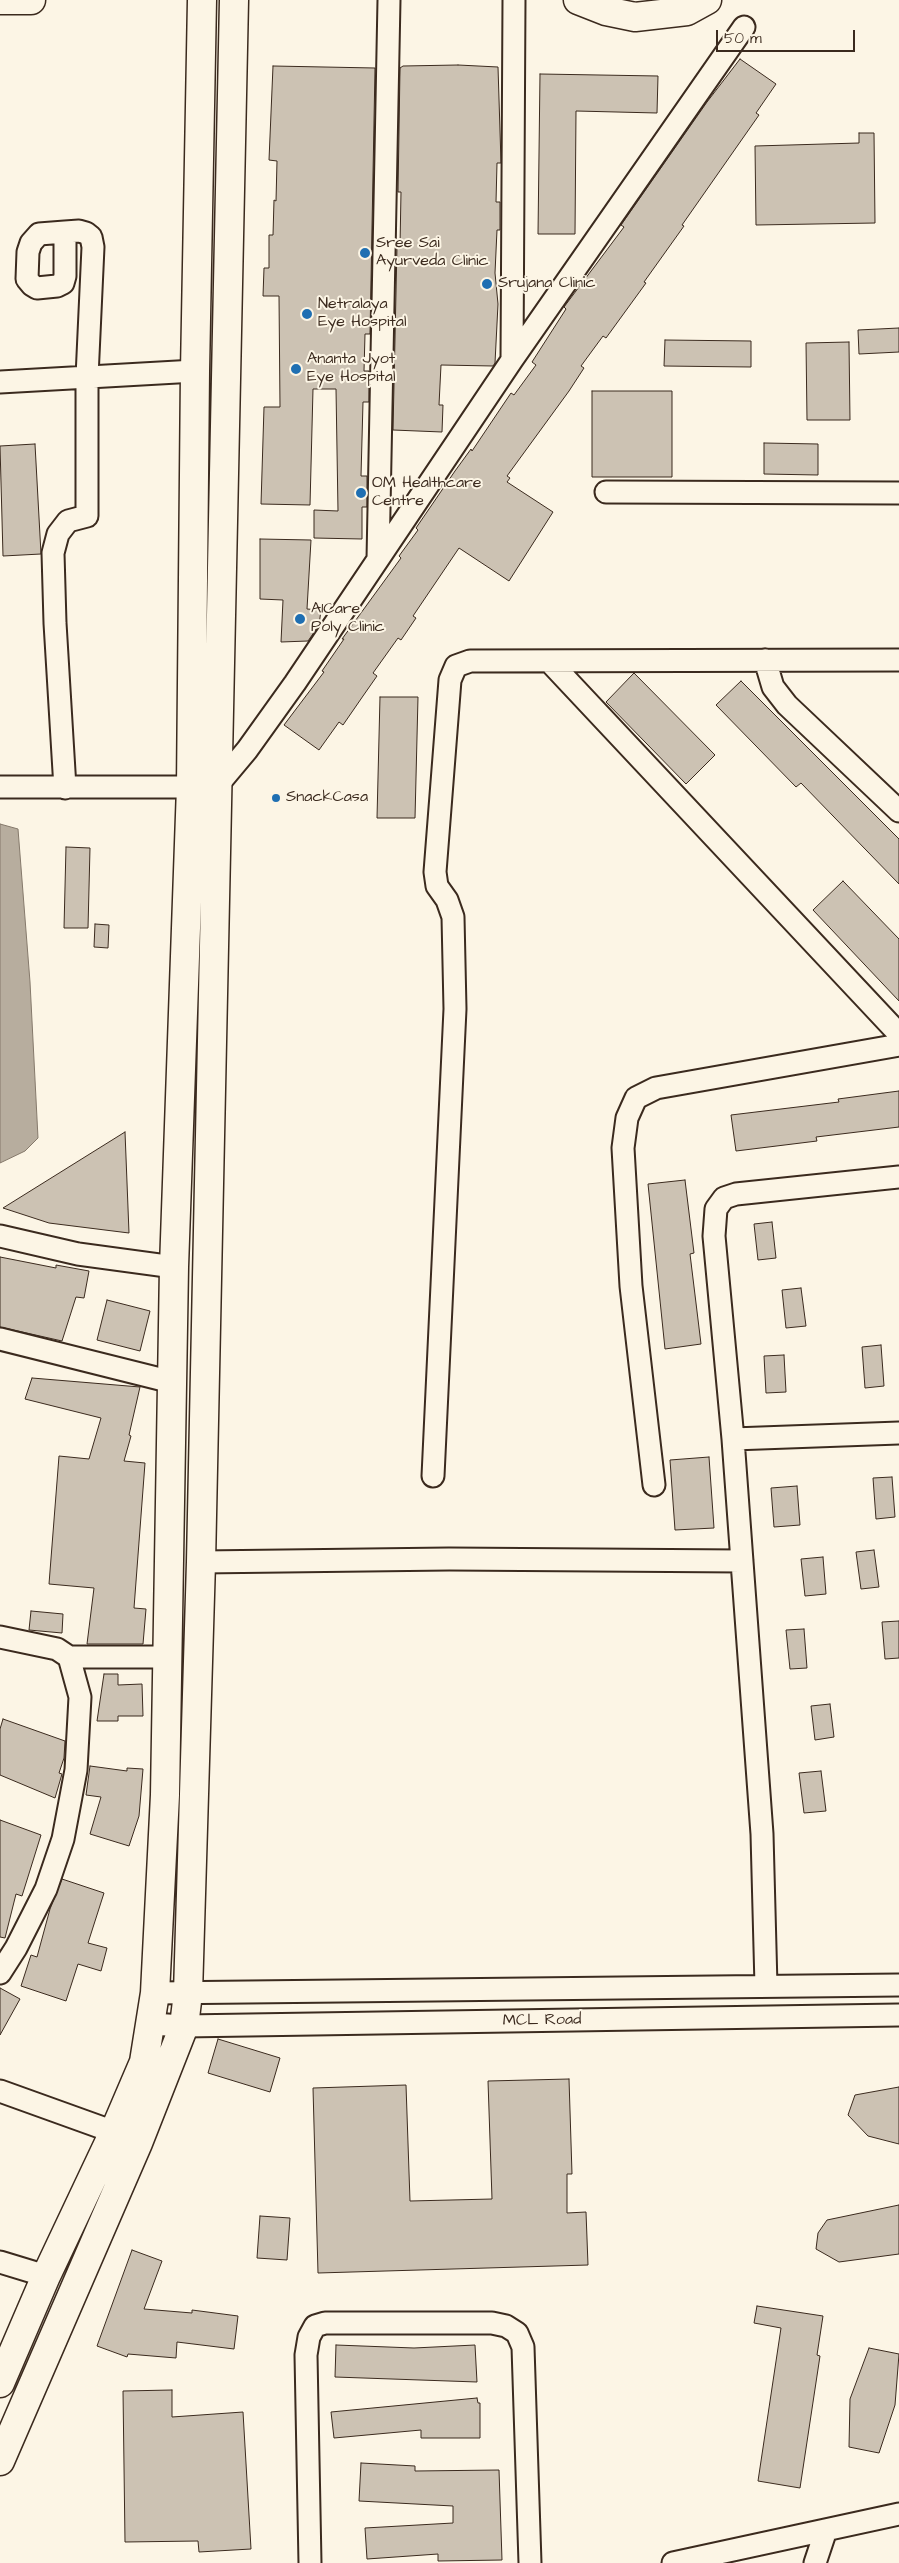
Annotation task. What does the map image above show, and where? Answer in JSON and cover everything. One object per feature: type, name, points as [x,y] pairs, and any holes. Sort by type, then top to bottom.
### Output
[{"type":"main road","points":[[0,0],[32,0]]},
{"type":"main road","points":[[0,2461],[138,2143],[184,2026],[188,1993],[201,1562],[203,787],[195,371],[202,0]]},
{"type":"main road","points":[[0,2383],[46,2276],[114,2132],[144,2062],[155,1993],[165,1795],[174,1267],[203,787],[234,0]]},
{"type":"main road","points":[[578,0],[606,11],[635,17],[687,11],[708,0]]},
{"type":"street","points":[[378,559],[389,0]]},
{"type":"street","points":[[512,360],[514,0]]},
{"type":"street","points":[[0,787],[203,787],[247,750],[295,683],[512,360],[744,27]]},
{"type":"street","points":[[65,232],[86,233],[91,237],[93,247],[87,377],[86,516],[68,521],[58,534],[53,553],[55,623],[65,788]]},
{"type":"street","points":[[0,382],[195,371]]},
{"type":"street","points":[[606,492],[899,493]]},
{"type":"street","points":[[765,660],[773,687],[787,705],[899,811]]},
{"type":"street","points":[[433,1476],[455,1009],[453,917],[447,900],[438,886],[436,872],[450,680],[456,666],[470,661],[899,660]]},
{"type":"street","points":[[549,661],[899,1034]]},
{"type":"street","points":[[654,1485],[631,1286],[624,1148],[627,1118],[636,1098],[656,1088],[899,1045]]},
{"type":"street","points":[[766,1986],[762,1834],[733,1439],[714,1236],[716,1208],[724,1198],[736,1194],[899,1177]]},
{"type":"street","points":[[0,1236],[78,1254],[174,1267]]},
{"type":"street","points":[[0,1339],[172,1382]]},
{"type":"street","points":[[733,1439],[899,1433]]},
{"type":"street","points":[[201,1562],[440,1559],[742,1561]]},
{"type":"street","points":[[0,1637],[57,1649],[69,1657],[166,1657]]},
{"type":"street","points":[[0,1973],[16,1948],[46,1889],[63,1839],[76,1770],[80,1696],[69,1657]]},
{"type":"street","name":"MCL Road","points":[[155,1993],[899,1985]]},
{"type":"street","name":"MCL Road","points":[[151,2024],[184,2026],[899,2015]]},
{"type":"street","points":[[0,2091],[114,2132]]},
{"type":"street","points":[[0,2262],[46,2276]]},
{"type":"street","points":[[310,2563],[306,2355],[309,2337],[315,2326],[325,2323],[492,2323],[506,2326],[516,2333],[522,2347],[530,2563]]},
{"type":"street","points":[[673,2563],[899,2514]]},
{"type":"street","points":[[815,2563],[826,2530]]},
{"type":"shaded area","points":[[0,824],[18,829],[30,982],[38,1138],[25,1151],[0,1163]]},
{"type":"building","points":[[740,59],[776,84],[756,113],[759,115],[682,225],[684,226],[644,282],[646,283],[606,338],[603,336],[581,366],[584,368],[569,391],[507,476],[510,478],[507,482],[553,512],[509,581],[459,548],[413,616],[416,618],[401,640],[398,638],[373,673],[377,676],[343,725],[339,722],[319,750],[284,725],[324,672],[322,671],[344,639],[342,639],[401,558],[399,556],[418,530],[416,528],[455,471],[471,449],[472,451],[511,393],[514,395],[536,365],[532,362],[566,309],[564,307],[624,227],[621,225],[707,102]]},
{"type":"building","points":[[458,65],[498,67],[501,163],[497,163],[496,202],[500,202],[500,230],[497,230],[495,273],[498,304],[495,363],[493,366],[441,365],[439,405],[443,405],[442,432],[393,430],[397,246],[400,246],[401,192],[398,192],[400,68],[403,66]]},
{"type":"building","points":[[273,66],[375,68],[370,334],[365,334],[364,371],[369,371],[369,402],[363,402],[361,476],[367,476],[367,507],[362,507],[362,539],[314,538],[314,510],[338,511],[336,389],[313,389],[310,505],[261,504],[264,407],[280,407],[279,296],[263,296],[264,268],[269,268],[269,235],[273,235],[274,200],[276,201],[277,161],[269,160]]},
{"type":"building","points":[[540,74],[658,76],[657,113],[576,111],[575,234],[538,234]]},
{"type":"building","points":[[859,133],[874,133],[875,223],[756,225],[755,146],[859,143]]},
{"type":"building","points":[[899,328],[899,352],[859,354],[858,330]]},
{"type":"building","points":[[665,340],[751,341],[751,367],[664,366]]},
{"type":"building","points":[[849,342],[850,420],[807,420],[806,343]]},
{"type":"building","points":[[592,391],[672,391],[672,477],[592,477]]},
{"type":"building","points":[[764,443],[818,444],[818,475],[764,474]]},
{"type":"building","points":[[35,444],[41,554],[3,556],[0,446]]},
{"type":"building","points":[[260,539],[311,540],[307,609],[321,610],[319,625],[308,641],[281,642],[283,600],[260,599]]},
{"type":"building","points":[[634,673],[715,755],[686,784],[606,702]]},
{"type":"building","points":[[741,681],[899,839],[899,884],[801,783],[796,787],[716,705]]},
{"type":"building","points":[[380,697],[418,697],[415,818],[377,818]]},
{"type":"building","points":[[66,847],[90,848],[88,928],[64,928]]},
{"type":"building","points":[[843,881],[899,939],[899,1001],[813,910]]},
{"type":"building","points":[[95,924],[109,925],[108,948],[94,947]]},
{"type":"building","points":[[899,1091],[899,1127],[816,1137],[817,1141],[736,1151],[731,1115],[839,1102],[838,1099]]},
{"type":"building","points":[[125,1132],[129,1233],[49,1223],[3,1208]]},
{"type":"building","points":[[685,1180],[694,1253],[690,1254],[701,1344],[665,1349],[648,1184]]},
{"type":"building","points":[[772,1222],[776,1258],[758,1260],[754,1224]]},
{"type":"building","points":[[0,1257],[56,1268],[56,1265],[89,1271],[84,1298],[76,1297],[62,1341],[0,1327]]},
{"type":"building","points":[[801,1288],[806,1326],[786,1328],[782,1290]]},
{"type":"building","points":[[107,1300],[150,1311],[140,1351],[97,1340]]},
{"type":"building","points":[[881,1345],[884,1386],[865,1388],[862,1347]]},
{"type":"building","points":[[784,1355],[786,1392],[766,1393],[764,1356]]},
{"type":"building","points":[[32,1378],[140,1387],[129,1435],[131,1436],[124,1461],[145,1463],[134,1608],[146,1609],[143,1644],[87,1644],[94,1588],[49,1584],[59,1456],[89,1459],[101,1418],[25,1399]]},
{"type":"building","points":[[709,1457],[714,1528],[675,1530],[670,1460]]},
{"type":"building","points":[[892,1477],[895,1517],[876,1519],[873,1478]]},
{"type":"building","points":[[797,1486],[800,1525],[774,1527],[771,1488]]},
{"type":"building","points":[[874,1550],[879,1587],[861,1589],[856,1552]]},
{"type":"building","points":[[823,1557],[826,1594],[805,1596],[801,1559]]},
{"type":"building","points":[[31,1611],[63,1614],[62,1633],[29,1630]]},
{"type":"building","points":[[899,1621],[899,1658],[885,1659],[882,1622]]},
{"type":"building","points":[[804,1629],[807,1668],[790,1669],[786,1630]]},
{"type":"building","points":[[104,1674],[118,1674],[118,1685],[142,1684],[143,1716],[118,1716],[118,1721],[97,1721]]},
{"type":"building","points":[[830,1704],[834,1737],[815,1740],[811,1706]]},
{"type":"building","points":[[3,1719],[65,1741],[64,1758],[59,1773],[62,1774],[55,1798],[0,1775],[0,1729]]},
{"type":"building","points":[[90,1766],[127,1771],[127,1768],[143,1769],[139,1816],[129,1846],[90,1834],[101,1797],[86,1795]]},
{"type":"building","points":[[821,1771],[826,1811],[804,1813],[799,1773]]},
{"type":"building","points":[[0,1820],[41,1835],[22,1896],[16,1894],[5,1938],[0,1937]]},
{"type":"building","points":[[62,1879],[104,1893],[88,1943],[107,1948],[101,1971],[78,1964],[66,2001],[21,1986],[31,1955],[37,1957],[50,1909]]},
{"type":"building","points":[[0,1988],[20,1999],[0,2035]]},
{"type":"building","points":[[218,2039],[280,2058],[270,2092],[208,2073]]},
{"type":"building","points":[[569,2079],[572,2174],[567,2174],[567,2213],[586,2212],[588,2265],[318,2273],[313,2088],[406,2085],[410,2201],[492,2199],[488,2081]]},
{"type":"building","points":[[899,2087],[899,2144],[868,2136],[848,2115],[855,2095]]},
{"type":"building","points":[[899,2205],[899,2254],[839,2262],[816,2249],[818,2233],[827,2220]]},
{"type":"building","points":[[260,2216],[290,2218],[287,2260],[257,2258]]},
{"type":"building","points":[[132,2250],[162,2261],[144,2309],[192,2313],[192,2310],[238,2316],[234,2349],[177,2342],[176,2358],[128,2354],[127,2357],[97,2346]]},
{"type":"building","points":[[757,2306],[823,2316],[817,2355],[820,2356],[800,2488],[758,2481],[781,2328],[754,2323]]},
{"type":"building","points":[[336,2345],[414,2348],[475,2345],[477,2382],[335,2377]]},
{"type":"building","points":[[869,2348],[899,2354],[895,2405],[879,2453],[849,2447],[850,2399]]},
{"type":"building","points":[[172,2390],[172,2417],[243,2412],[251,2549],[199,2552],[198,2541],[125,2542],[123,2391]]},
{"type":"building","points":[[477,2398],[478,2403],[480,2403],[480,2438],[421,2438],[421,2430],[334,2438],[331,2412]]},
{"type":"building","points":[[361,2463],[415,2466],[415,2471],[499,2470],[502,2560],[438,2561],[438,2554],[367,2559],[365,2528],[453,2523],[453,2506],[359,2501]]},
{"type":"place","name":"Sree Sai Ayurveda Clinic","points":[[365,253]]},
{"type":"place","name":"Srujana Clinic","points":[[487,284]]},
{"type":"place","name":"Netralaya Eye Hospital","points":[[307,314]]},
{"type":"place","name":"Ananta Jyot Eye Hospital","points":[[296,369]]},
{"type":"place","name":"OM Healthcare Centre","points":[[361,493]]},
{"type":"place","name":"A1Care Poly Clinic","points":[[300,619]]},
{"type":"place","name":"SnackCasa","points":[[276,798]]}]
